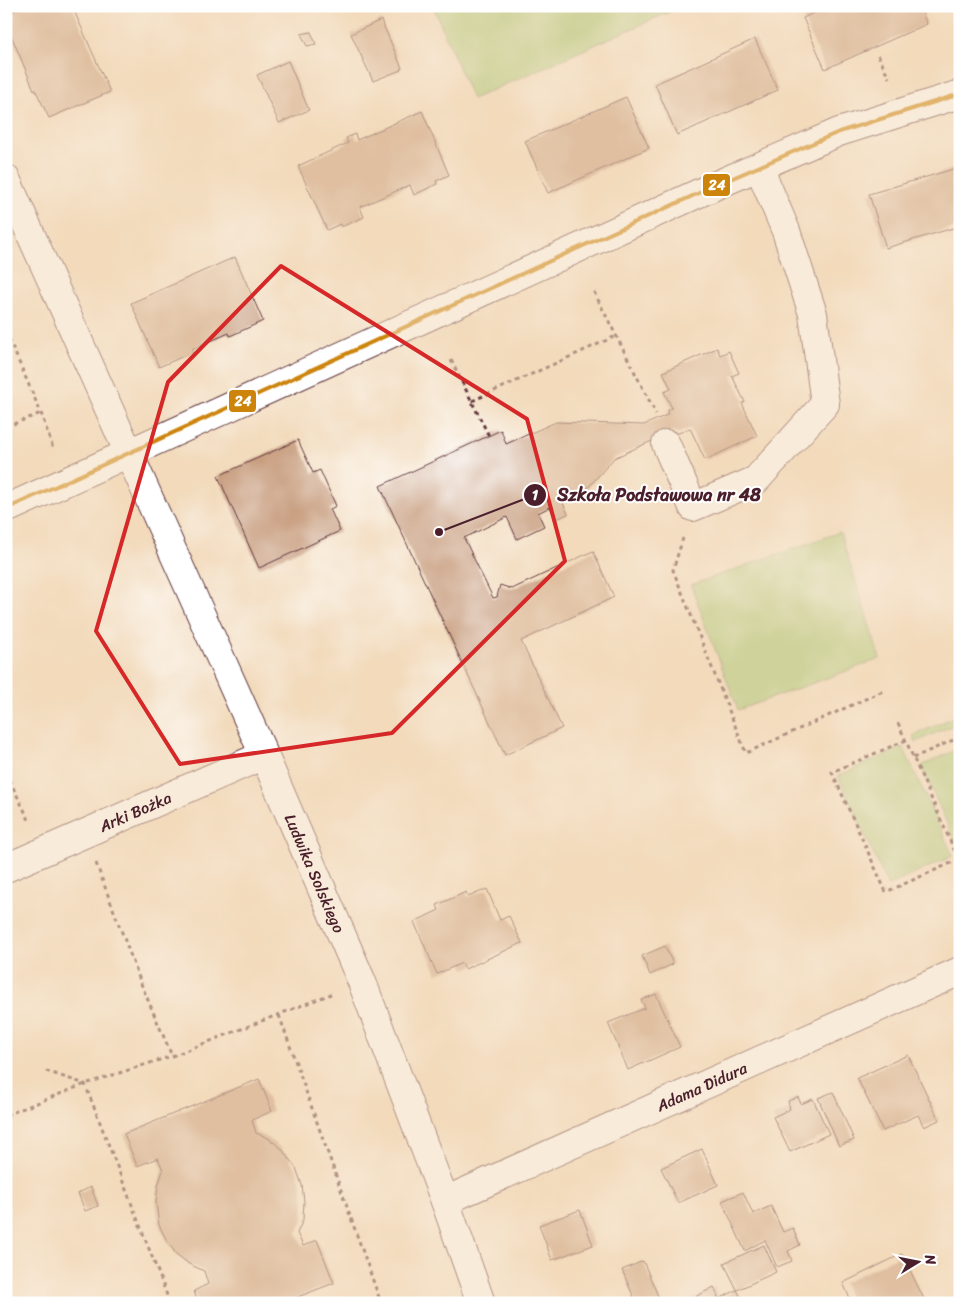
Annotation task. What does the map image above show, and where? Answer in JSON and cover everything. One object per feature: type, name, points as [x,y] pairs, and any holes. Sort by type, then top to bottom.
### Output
[{"type":"street","points":[[6,509],[839,132],[960,94]]},
{"type":"street","points":[[662,432],[693,507],[756,480],[825,404],[813,314],[786,231],[759,167]]},
{"type":"street","name":"Ludwika Solskiego","points":[[6,179],[264,755],[362,982],[445,1201],[481,1303]]},
{"type":"street","name":"Arki Bożka","points":[[6,868],[264,755]]},
{"type":"street","name":"Adama Didura","points":[[445,1201],[960,971]]},
{"type":"path","points":[[878,54],[889,78]]},
{"type":"path","points":[[594,292],[662,432]]},
{"type":"path","points":[[6,332],[41,413],[53,448]]},
{"type":"path","points":[[472,401],[616,336]]},
{"type":"path","points":[[451,360],[488,436]]},
{"type":"path","points":[[6,427],[41,413]]},
{"type":"path","points":[[673,570],[746,753],[885,690]]},
{"type":"path","points":[[898,723],[906,740],[914,758],[959,862],[886,892],[832,772],[906,740]]},
{"type":"path","points":[[914,758],[960,737]]},
{"type":"path","points":[[84,833],[142,986],[172,1056]]},
{"type":"path","points":[[6,1115],[85,1084],[172,1056],[334,993]]},
{"type":"path","points":[[279,1015],[381,1303]]},
{"type":"path","points":[[46,1071],[85,1084]]},
{"type":"path","points":[[85,1084],[170,1303]]},
{"type":"highlighted area","points":[[281,266],[527,419],[565,561],[392,733],[180,764],[96,631],[168,382]]},
{"type":"green space","points":[[433,6],[683,6],[472,99]]},
{"type":"green space","points":[[840,532],[880,659],[738,710],[691,585]]},
{"type":"green space","points":[[960,714],[960,722],[916,742],[913,736]]},
{"type":"green space","points":[[903,747],[953,856],[888,886],[838,776]]},
{"type":"green space","points":[[960,748],[960,852],[921,766]]},
{"type":"building","points":[[25,6],[72,6],[110,92],[49,118],[34,90],[6,23],[6,14]]},
{"type":"building","points":[[829,6],[919,6],[927,24],[825,69],[803,18]]},
{"type":"building","points":[[381,20],[402,68],[373,81],[351,34]]},
{"type":"building","points":[[311,32],[316,44],[307,46],[301,34]]},
{"type":"building","points":[[755,39],[778,90],[677,135],[655,84]]},
{"type":"building","points":[[288,61],[309,110],[279,123],[257,75]]},
{"type":"building","points":[[626,97],[649,148],[548,193],[525,141]]},
{"type":"building","points":[[422,111],[449,175],[436,181],[437,184],[414,195],[410,185],[360,207],[364,217],[341,227],[340,224],[327,230],[298,166],[348,143],[346,138],[355,134],[357,140]]},
{"type":"building","points":[[960,167],[960,226],[886,248],[869,194]]},
{"type":"building","points":[[235,257],[263,321],[230,336],[229,333],[192,349],[193,352],[159,367],[131,303]]},
{"type":"building","points":[[717,348],[720,355],[729,351],[739,373],[732,376],[745,402],[742,403],[757,436],[705,460],[690,428],[679,433],[674,431],[614,458],[587,489],[562,501],[568,514],[556,519],[550,507],[538,513],[544,526],[517,539],[507,517],[464,538],[493,598],[497,597],[500,585],[512,589],[593,551],[614,597],[521,641],[562,728],[505,755],[380,486],[501,430],[506,444],[556,422],[644,425],[667,415],[668,410],[672,408],[664,392],[671,389],[663,372]]},
{"type":"building","points":[[298,440],[313,473],[320,470],[336,506],[330,509],[340,531],[259,568],[218,476]]},
{"type":"building","points":[[487,889],[500,920],[509,916],[522,943],[465,969],[462,963],[437,974],[414,922],[439,910],[437,905],[466,892],[468,897]]},
{"type":"building","points":[[665,946],[673,964],[650,975],[642,956]]},
{"type":"building","points":[[656,994],[680,1047],[628,1070],[608,1023],[645,1008],[641,1000]]},
{"type":"building","points":[[908,1055],[939,1120],[924,1127],[918,1115],[883,1131],[857,1078]]},
{"type":"building","points":[[259,1079],[272,1111],[252,1120],[256,1133],[268,1138],[281,1148],[296,1168],[302,1185],[304,1201],[303,1220],[297,1233],[303,1246],[317,1240],[334,1283],[295,1298],[293,1303],[198,1303],[194,1291],[208,1284],[204,1271],[189,1264],[176,1254],[159,1225],[156,1202],[163,1170],[158,1158],[137,1166],[124,1134]]},
{"type":"building","points":[[833,1092],[854,1140],[839,1146],[818,1098]]},
{"type":"building","points":[[798,1097],[801,1104],[813,1099],[829,1134],[790,1152],[773,1117],[790,1109],[788,1101]]},
{"type":"building","points":[[702,1149],[718,1185],[678,1203],[661,1168]]},
{"type":"building","points":[[91,1187],[98,1206],[85,1211],[78,1193]]},
{"type":"building","points":[[743,1192],[753,1214],[771,1206],[783,1232],[793,1228],[800,1245],[788,1251],[792,1261],[777,1267],[765,1240],[745,1251],[722,1201]]},
{"type":"building","points":[[580,1210],[593,1245],[552,1260],[539,1225]]},
{"type":"building","points":[[764,1245],[776,1272],[737,1290],[724,1263]]},
{"type":"building","points":[[902,1254],[924,1299],[915,1303],[852,1303],[843,1283]]},
{"type":"building","points":[[643,1261],[661,1303],[636,1303],[622,1270]]},
{"type":"building","points":[[714,1287],[719,1299],[737,1290],[744,1303],[684,1303]]},
{"type":"transit line","name":"24","points":[[6,509],[721,183],[839,132],[960,94]]},
{"type":"place","name":"Szkoła Podstawowa nr 48","points":[[439,532]]}]
